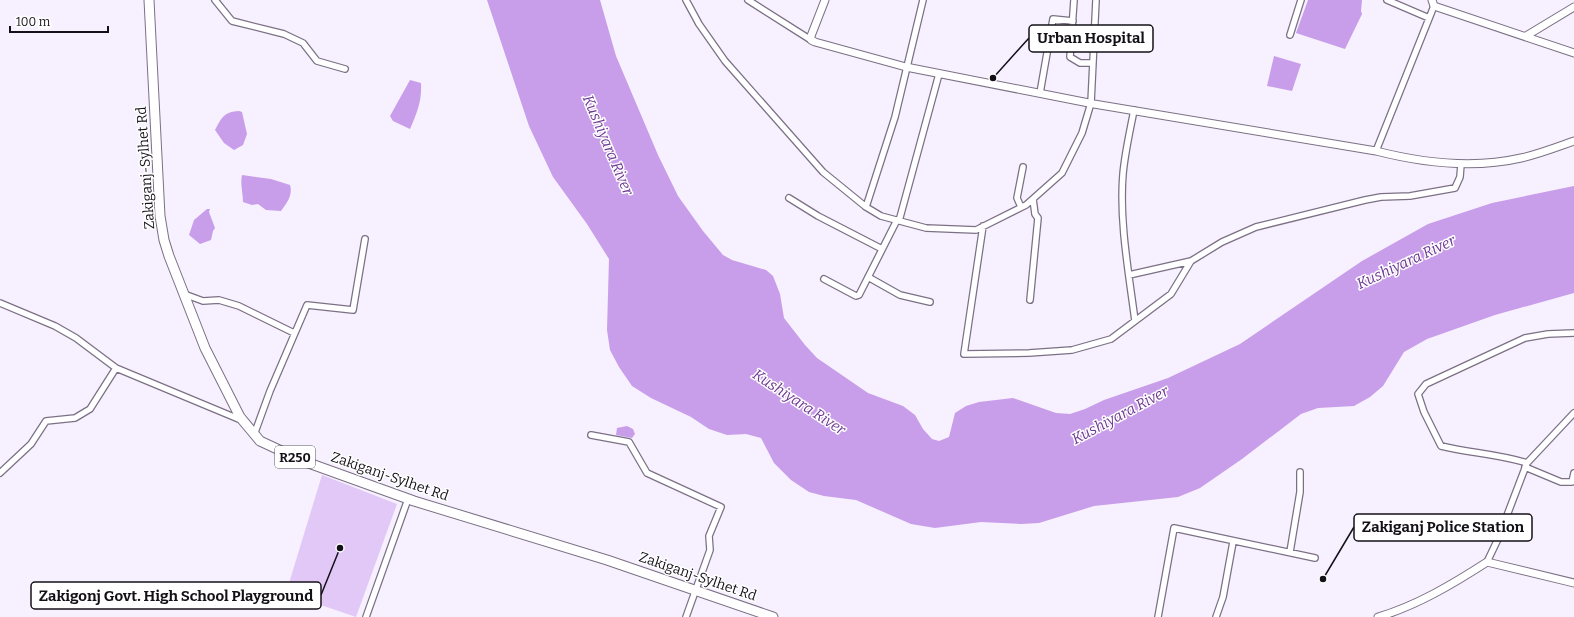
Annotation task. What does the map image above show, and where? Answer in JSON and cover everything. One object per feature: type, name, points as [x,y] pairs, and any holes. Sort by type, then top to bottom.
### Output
[{"type":"main road","name":"Zakiganj-Sylhet Rd","points":[[149,0],[160,216],[164,240],[205,348],[242,420],[260,441],[303,461],[408,499],[607,560],[773,617]]},
{"type":"street","points":[[215,0],[232,21],[284,34],[303,43],[317,61],[345,69]]},
{"type":"street","points":[[686,0],[699,24],[725,61],[823,172],[866,207],[881,216],[926,228],[976,230],[1021,208],[1062,173],[1082,133],[1091,103],[1096,0]]},
{"type":"street","points":[[748,0],[815,42],[906,67],[1091,103],[1376,151],[1411,160],[1476,165],[1522,158],[1574,141]]},
{"type":"street","points":[[811,40],[810,36],[826,0]]},
{"type":"street","points":[[866,207],[895,117],[923,0]]},
{"type":"street","points":[[1074,0],[1070,57],[1080,63],[1093,63]]},
{"type":"street","points":[[1290,35],[1301,0]]},
{"type":"street","points":[[1387,0],[1429,18]]},
{"type":"street","points":[[1376,151],[1429,18],[1433,3],[1574,53]]},
{"type":"street","points":[[1526,36],[1574,8]]},
{"type":"street","points":[[1040,93],[1053,19],[1073,21]]},
{"type":"street","points":[[824,279],[856,296],[862,290],[898,220],[939,74]]},
{"type":"street","points":[[1134,110],[1123,173],[1122,193],[1129,275],[1135,321]]},
{"type":"street","points":[[1129,275],[1191,261],[1222,242],[1256,227],[1381,197],[1410,196],[1455,188],[1460,176],[1461,164]]},
{"type":"street","points":[[1021,208],[1018,198],[1023,167]]},
{"type":"street","points":[[789,198],[818,216],[882,249]]},
{"type":"street","points":[[1030,300],[1038,218],[1035,214],[1033,199]]},
{"type":"street","points":[[983,226],[964,354],[1029,354],[1072,350],[1111,339],[1171,294],[1191,261]]},
{"type":"street","points":[[254,435],[270,391],[307,305],[353,310],[365,239]]},
{"type":"street","points":[[868,277],[900,295],[930,302]]},
{"type":"street","points":[[184,294],[203,301],[219,300],[239,306],[294,334]]},
{"type":"street","points":[[0,303],[55,326],[76,338],[116,368],[242,420]]},
{"type":"street","points":[[1574,333],[1548,334],[1525,338],[1426,384],[1418,394],[1424,412],[1441,446],[1471,453],[1496,455],[1526,465],[1561,482],[1572,482],[1574,473]]},
{"type":"street","points":[[0,473],[31,444],[46,421],[75,418],[90,409],[116,368]]},
{"type":"street","points":[[1378,617],[1395,612],[1461,579],[1487,562],[1498,539],[1526,465],[1574,414]]},
{"type":"street","points":[[591,435],[629,442],[647,473],[721,507],[709,536],[710,550],[686,617]]},
{"type":"street","points":[[1290,552],[1300,492],[1300,472]]},
{"type":"street","points":[[366,617],[408,499]]},
{"type":"street","points":[[1158,617],[1174,528],[1233,542],[1315,558]]},
{"type":"street","points":[[1216,617],[1223,597],[1233,542]]},
{"type":"street","points":[[1487,562],[1574,583]]},
{"type":"shaded area","points":[[322,475],[397,504],[356,617],[286,593]]},
{"type":"water","name":"Kushiyara River","points":[[487,0],[600,0],[616,56],[658,155],[678,196],[703,231],[723,255],[732,260],[766,270],[773,276],[780,294],[784,318],[817,358],[868,393],[903,406],[915,415],[923,429],[932,439],[939,441],[949,437],[955,413],[966,406],[979,402],[1013,398],[1056,413],[1070,414],[1104,400],[1168,378],[1240,344],[1362,261],[1428,224],[1492,203],[1574,186],[1574,293],[1495,315],[1427,339],[1404,352],[1383,386],[1370,397],[1354,406],[1318,408],[1301,414],[1242,459],[1200,488],[1178,497],[1094,506],[1039,523],[1021,524],[981,522],[935,528],[911,524],[856,500],[824,496],[809,492],[791,480],[774,463],[761,438],[746,434],[727,435],[709,429],[691,417],[651,398],[632,386],[610,350],[607,330],[609,259],[587,224],[553,177],[529,126]]},
{"type":"water","points":[[1308,0],[1362,0],[1362,14],[1345,49],[1296,33]]},
{"type":"water","points":[[1274,56],[1301,64],[1292,91],[1267,86]]},
{"type":"water","points":[[410,80],[421,83],[421,96],[415,118],[410,129],[393,121],[390,116]]},
{"type":"water","points":[[239,111],[242,112],[247,134],[243,145],[234,150],[224,143],[215,130],[224,116]]},
{"type":"water","points":[[242,175],[271,179],[290,185],[290,196],[281,211],[266,210],[258,204],[252,205],[243,202],[241,182]]},
{"type":"water","points":[[207,209],[210,209],[209,212],[215,228],[211,240],[200,244],[189,235],[194,220]]},
{"type":"water","points":[[627,426],[633,429],[635,434],[632,438],[616,435],[617,428]]},
{"type":"place","name":"Urban Hospital","points":[[993,78]]},
{"type":"place","name":"Zakigonj Govt. High School Playground","points":[[340,548]]},
{"type":"place","name":"Zakiganj Police Station","points":[[1323,579]]}]
